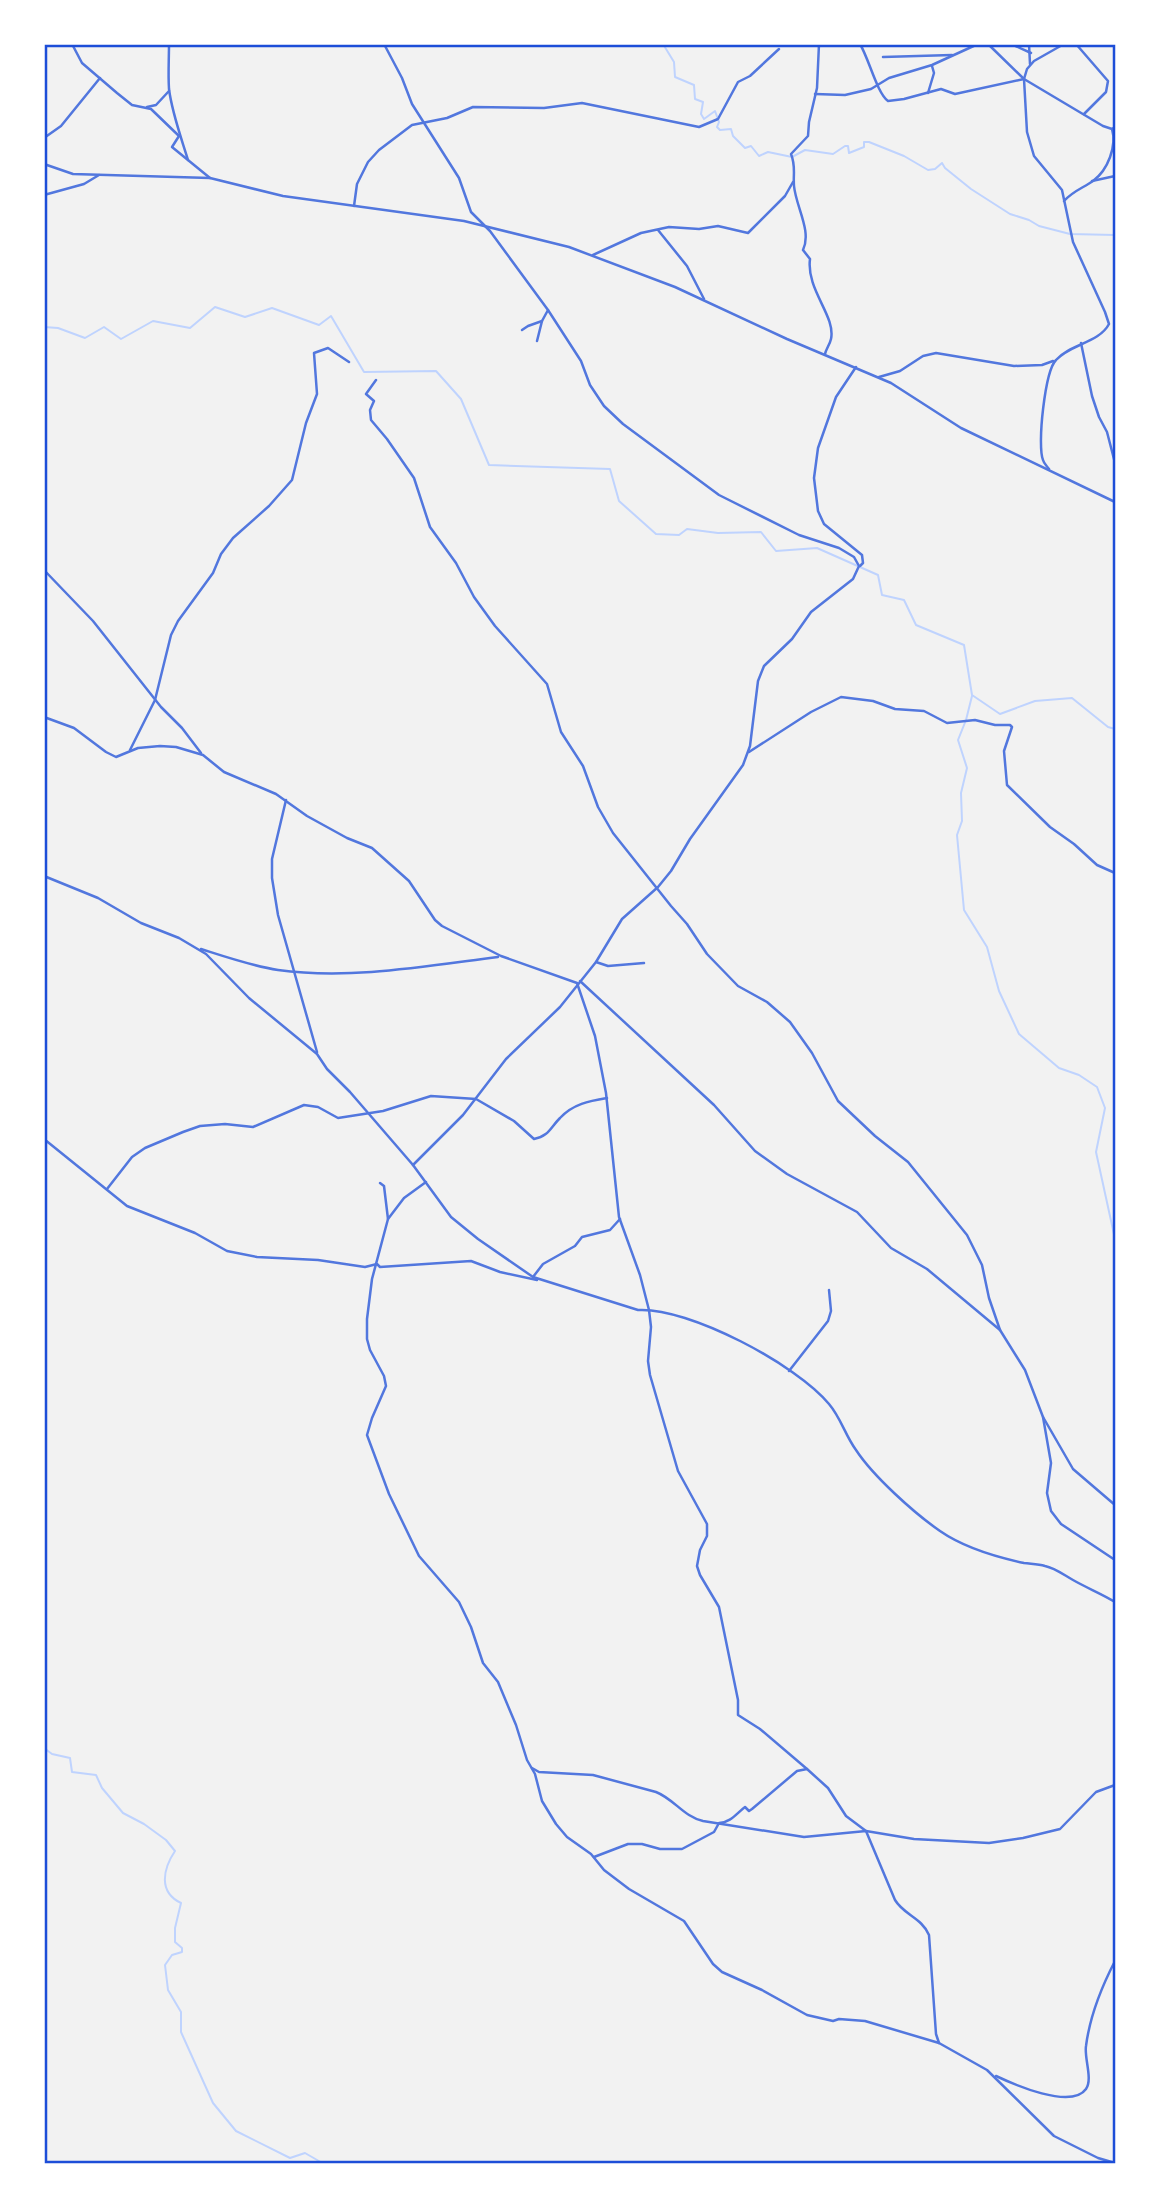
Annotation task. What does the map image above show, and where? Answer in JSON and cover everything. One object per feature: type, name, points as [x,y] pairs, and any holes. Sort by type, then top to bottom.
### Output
[{"type":"street","points":[[72,44],[82,63],[132,105],[147,107],[156,104],[169,91]]},
{"type":"street","points":[[169,44],[169,91],[177,129],[184,141],[188,160]]},
{"type":"street","points":[[384,44],[412,104],[459,178],[471,212],[485,226],[548,310],[581,361],[598,398],[623,424],[719,495],[799,536],[839,548],[854,557],[859,566]]},
{"type":"street","points":[[819,44],[815,94],[807,140],[791,152],[806,241],[803,250],[810,259],[810,280],[824,309],[831,336],[825,354]]},
{"type":"street","points":[[860,44],[870,61],[878,87],[888,101],[941,89],[955,94],[1024,79]]},
{"type":"street","points":[[815,94],[856,93],[878,87],[889,78],[932,65],[978,44]]},
{"type":"street","points":[[988,44],[1024,79],[1114,128],[1111,154],[1100,174],[1064,201]]},
{"type":"street","points":[[1011,44],[1031,53]]},
{"type":"street","points":[[879,377],[900,371],[923,356],[936,353],[1014,366],[1042,365],[1106,329],[1108,319],[1073,242],[1058,183],[1041,166],[1029,143],[1025,120],[1024,79],[1030,64],[1030,44]]},
{"type":"street","points":[[1030,64],[1064,44]]},
{"type":"street","points":[[1076,44],[1108,81],[1106,92],[1084,114]]},
{"type":"street","points":[[354,206],[357,184],[368,162],[412,125],[447,118],[473,107],[544,108],[582,103],[699,127],[718,118],[736,85],[779,49]]},
{"type":"street","points":[[883,57],[955,54]]},
{"type":"street","points":[[928,93],[934,73],[932,65]]},
{"type":"street","points":[[44,138],[61,126],[100,78]]},
{"type":"street","points":[[147,107],[179,136],[172,147],[210,178]]},
{"type":"street","points":[[44,164],[73,174],[210,178],[271,193],[485,226],[527,235],[593,255],[704,299],[787,340],[879,377],[897,386],[953,425],[1114,499]]},
{"type":"street","points":[[44,195],[84,184],[101,174]]},
{"type":"street","points":[[1092,181],[1115,176]]},
{"type":"street","points":[[593,255],[641,233],[669,227],[699,229],[718,226],[748,233],[785,196],[794,181]]},
{"type":"street","points":[[657,230],[687,266],[704,299]]},
{"type":"street","points":[[537,341],[548,310]]},
{"type":"street","points":[[522,330],[542,321]]},
{"type":"street","points":[[1081,343],[1092,396],[1107,432],[1115,463]]},
{"type":"street","points":[[129,752],[155,700],[178,621],[213,573],[221,554],[233,538],[269,506],[292,480],[306,423],[317,394],[314,353],[328,348],[349,362]]},
{"type":"street","points":[[1052,471],[1042,457],[1043,412],[1049,370],[1056,359]]},
{"type":"street","points":[[413,1165],[450,1129],[506,1059],[549,1018],[596,962],[622,919],[658,887],[671,871],[690,839],[737,775],[748,752],[758,681],[764,666],[792,639],[811,612],[853,579],[863,563],[862,555],[821,518],[814,478],[818,448],[836,397],[856,367]]},
{"type":"street","points":[[376,380],[366,393],[366,396],[374,401],[370,417],[416,482],[428,525],[456,563],[474,597],[495,626],[547,684],[561,732],[583,766],[601,812],[613,833],[723,972],[738,986],[767,1002],[790,1022],[813,1053],[838,1101],[908,1162],[968,1235],[982,1265],[989,1298],[1000,1329],[1025,1370],[1043,1418],[1073,1469],[1115,1505]]},
{"type":"street","points":[[44,570],[102,632],[155,700],[203,755],[224,772],[286,800],[301,812],[347,838],[372,848],[409,880],[438,923],[501,957],[579,982],[714,1105],[755,1151],[787,1174],[857,1212],[891,1248],[927,1269],[1000,1329]]},
{"type":"street","points":[[748,752],[827,703],[845,696],[873,701],[895,709],[924,711],[947,723],[975,720],[995,725],[1010,725],[1012,727],[1004,751],[1007,785],[1050,827],[1097,864],[1115,873]]},
{"type":"street","points":[[44,717],[74,728],[110,755],[118,757],[129,752],[168,746],[203,755]]},
{"type":"street","points":[[286,800],[274,847],[272,870],[278,915],[317,1054]]},
{"type":"street","points":[[44,876],[93,896],[149,927],[199,948],[266,968],[293,972],[378,971],[501,957]]},
{"type":"street","points":[[199,948],[248,998],[317,1054],[327,1069],[413,1165],[457,1223],[533,1277],[638,1310],[649,1310],[718,1330],[743,1342],[789,1371],[823,1397],[837,1414],[859,1455],[900,1498],[949,1537],[983,1552],[1047,1566],[1115,1602]]},
{"type":"street","points":[[596,962],[608,966],[644,963]]},
{"type":"street","points":[[579,982],[594,1035],[607,1098],[620,1218],[649,1310],[652,1327],[648,1361],[650,1375],[676,1466],[707,1524],[708,1534],[699,1553],[697,1566],[720,1611],[738,1700],[738,1716],[760,1729],[828,1788],[846,1816],[866,1832],[898,1906],[923,1923],[929,1935],[936,2034],[939,2043]]},
{"type":"street","points":[[107,1189],[128,1161],[141,1151],[192,1128],[225,1124],[253,1127],[293,1108],[307,1105],[318,1107],[338,1118],[383,1111],[431,1096],[476,1099],[514,1121],[534,1139],[547,1135],[560,1117],[577,1105],[607,1098]]},
{"type":"street","points":[[44,1139],[127,1206],[195,1233],[235,1253],[363,1267],[377,1264],[380,1267],[474,1261],[500,1272],[544,1281]]},
{"type":"street","points":[[388,1219],[407,1196],[426,1182]]},
{"type":"street","points":[[380,1183],[383,1186],[388,1219],[370,1294],[367,1339],[386,1385],[369,1426],[369,1441],[389,1494],[419,1556],[457,1600],[464,1613],[483,1663],[499,1685],[542,1801],[567,1837],[629,1889],[684,1921],[713,1964],[731,1977],[762,1990],[807,2015],[828,2021],[865,2021],[939,2043],[992,2074],[1056,2097],[1075,2096],[1083,2092],[1088,2083],[1086,2046],[1090,2020],[1100,1989],[1115,1961]]},
{"type":"street","points":[[533,1277],[546,1263],[575,1246],[582,1237],[610,1230],[620,1218]]},
{"type":"street","points":[[789,1371],[828,1321],[831,1311],[829,1290]]},
{"type":"street","points":[[1043,1418],[1051,1463],[1047,1493],[1051,1511],[1061,1524],[1115,1560]]},
{"type":"street","points":[[532,1768],[539,1772],[593,1775],[656,1792],[666,1796],[692,1818],[719,1823],[804,1836],[866,1832],[934,1841],[989,1843],[1060,1829],[1096,1792],[1115,1785]]},
{"type":"street","points":[[719,1823],[724,1823],[745,1807],[749,1811],[797,1771],[807,1769]]},
{"type":"street","points":[[594,1857],[628,1844],[682,1849],[714,1832],[719,1823]]},
{"type":"street","points":[[992,2074],[1054,2136],[1098,2158],[1115,2163]]},
{"type":"waterway","points":[[663,44],[674,62],[675,77],[694,85],[695,99],[703,102],[701,114],[704,119],[715,111],[719,122],[717,127],[720,130],[731,129],[733,136],[745,148],[751,146],[759,156],[768,152],[792,157],[805,150],[833,154],[845,146],[848,146],[849,153],[864,147],[864,142],[869,142],[904,156],[928,170],[935,169],[942,163],[971,189],[1010,214],[1039,226],[1070,234],[1115,235]]},
{"type":"waterway","points":[[44,327],[58,328],[85,338],[104,327],[121,339],[153,321],[190,328],[215,307],[245,317],[272,308],[319,325],[331,316],[364,372],[436,371],[461,399],[489,465],[610,469],[619,501],[656,534],[679,535],[687,529],[718,533],[761,532],[776,551],[817,548],[878,575],[882,595],[904,600],[916,625],[964,645],[972,695],[1000,714],[1035,701],[1072,698],[1108,727],[1115,729]]},
{"type":"waterway","points":[[972,696],[958,740],[967,768],[961,793],[962,821],[957,835],[964,910],[987,947],[999,991],[1019,1034],[1059,1068],[1079,1075],[1097,1087],[1105,1108],[1096,1152],[1115,1239]]},
{"type":"waterway","points":[[44,1748],[52,1754],[70,1758],[72,1772],[96,1775],[102,1788],[123,1813],[166,1840],[175,1851],[165,1880],[169,1893],[181,1903],[175,1928],[175,1942],[182,1948],[182,1952],[172,1955],[165,1965],[168,1990],[181,2012],[181,2032],[213,2103],[236,2131],[290,2158],[305,2153],[324,2164]]}]
